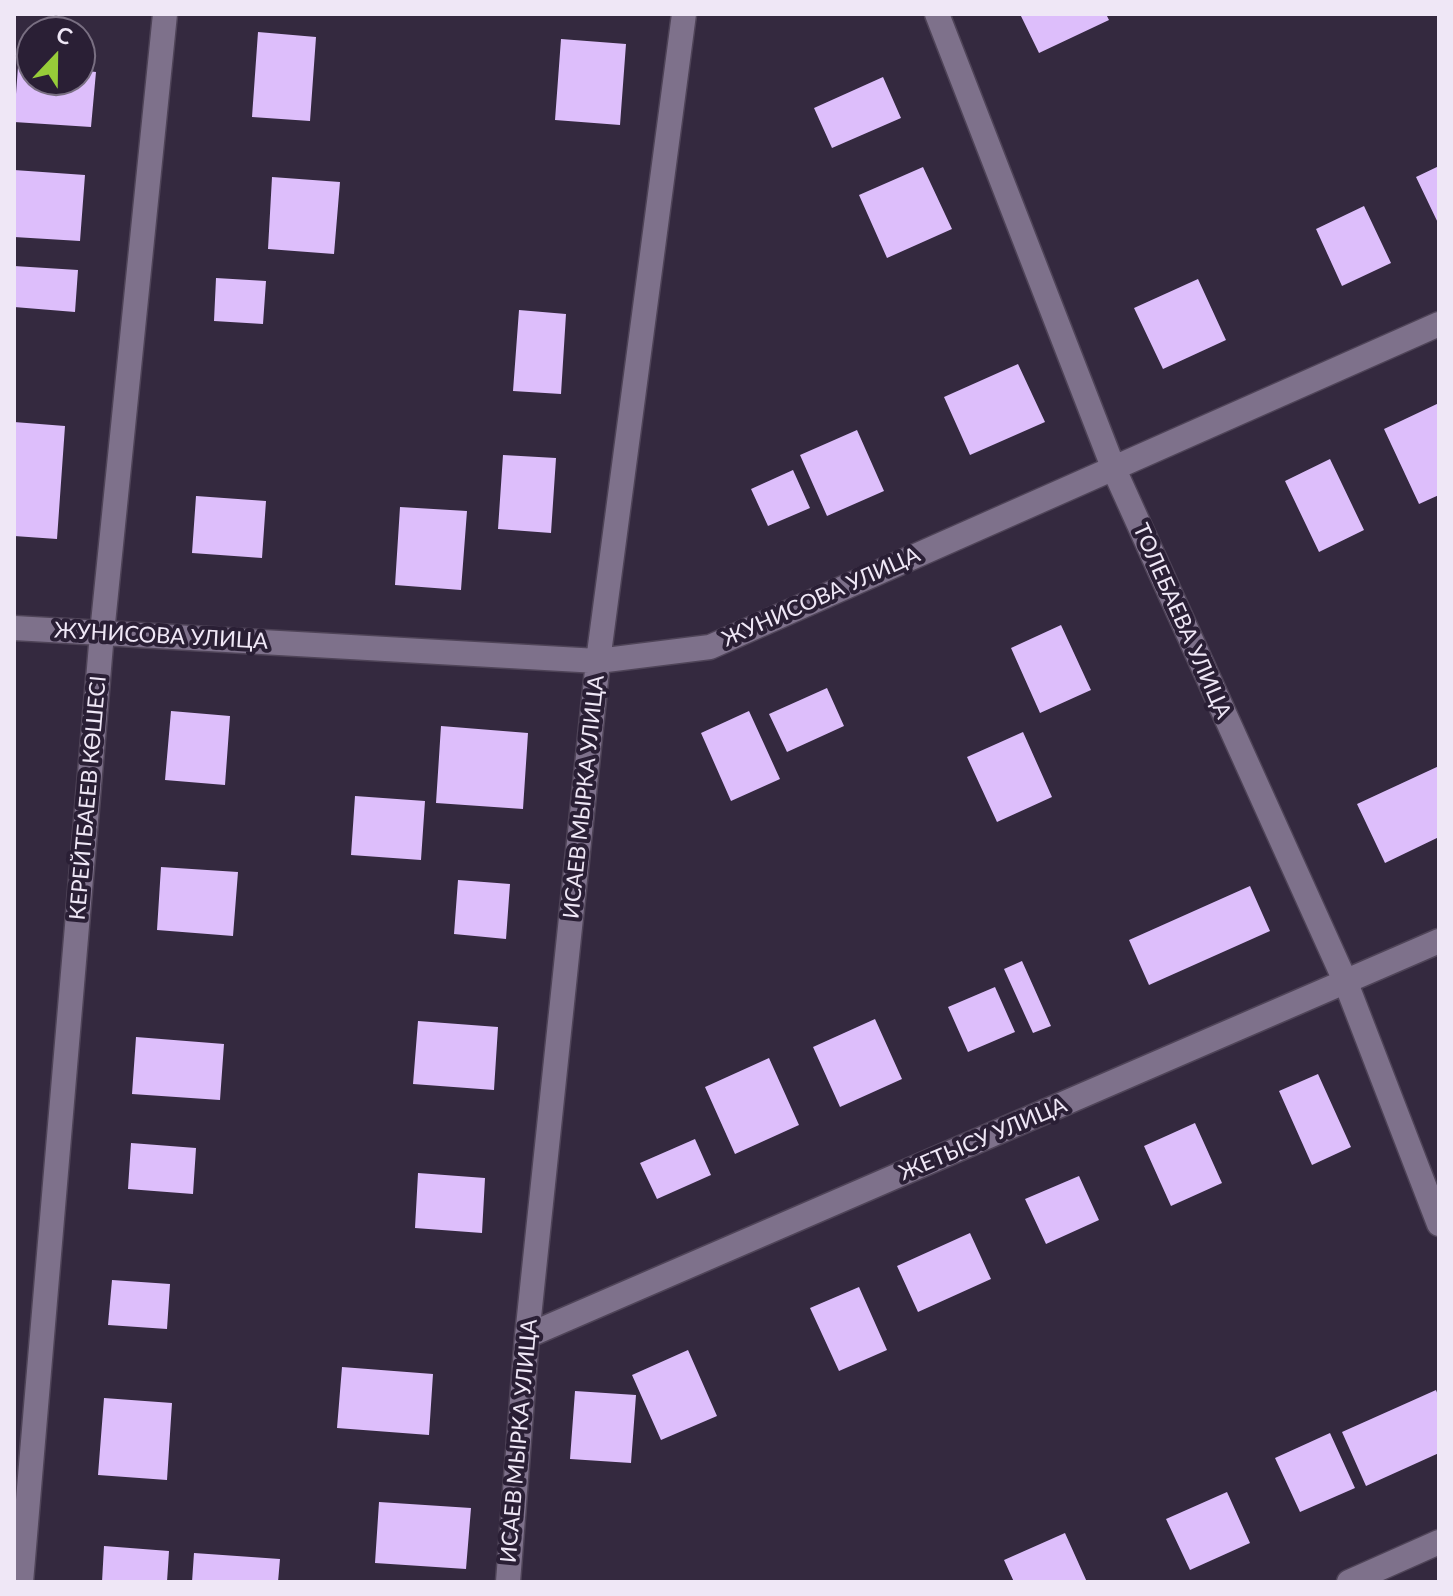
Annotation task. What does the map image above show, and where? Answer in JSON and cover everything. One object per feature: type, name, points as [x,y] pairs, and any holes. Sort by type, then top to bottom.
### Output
[{"type":"street","name":"КЕРЕЙТБАЕЕВ КӨШЕСІ","points":[[21,1582],[102,633],[165,14]]},
{"type":"street","name":"ИСАЕВ МЫРКА УЛИЦА","points":[[508,1582],[527,1336],[598,661],[684,14]]},
{"type":"street","name":"ТОЛЕБАЕВА УЛИЦА","points":[[937,14],[1113,467],[1346,983],[1439,1224]]},
{"type":"street","name":"ЖУНИСОВА УЛИЦА","points":[[14,628],[598,661],[710,647],[1439,324]]},
{"type":"street","name":"ЖЕТЫСУ УЛИЦА","points":[[527,1336],[1439,941]]},
{"type":"street","points":[[1349,1582],[1439,1542]]},
{"type":"building","points":[[1020,14],[1106,14],[1109,20],[1039,53]]},
{"type":"building","points":[[258,32],[316,37],[310,121],[252,117]]},
{"type":"building","points":[[561,39],[626,44],[620,125],[555,120]]},
{"type":"building","points":[[883,77],[901,118],[832,148],[814,108]]},
{"type":"building","points":[[16,94],[94,96],[91,127],[14,122]]},
{"type":"building","points":[[1439,166],[1439,225],[1416,177]]},
{"type":"building","points":[[923,167],[952,229],[887,258],[859,195]]},
{"type":"building","points":[[14,170],[85,175],[80,241],[14,237]]},
{"type":"building","points":[[272,177],[340,182],[334,254],[268,249]]},
{"type":"building","points":[[1364,206],[1391,263],[1342,286],[1316,229]]},
{"type":"building","points":[[14,266],[78,270],[75,312],[14,307]]},
{"type":"building","points":[[216,278],[266,281],[263,324],[214,321]]},
{"type":"building","points":[[1198,279],[1226,340],[1163,369],[1134,308]]},
{"type":"building","points":[[519,310],[566,314],[561,394],[513,391]]},
{"type":"building","points":[[1018,364],[1045,422],[970,455],[944,397]]},
{"type":"building","points":[[1439,403],[1439,495],[1419,504],[1384,429]]},
{"type":"building","points":[[14,422],[65,426],[57,539],[14,536]]},
{"type":"building","points":[[857,430],[884,491],[827,516],[800,455]]},
{"type":"building","points":[[503,455],[556,458],[551,533],[498,529]]},
{"type":"building","points":[[1330,459],[1364,530],[1319,552],[1285,481]]},
{"type":"building","points":[[793,470],[810,508],[768,526],[751,489]]},
{"type":"building","points":[[196,496],[266,501],[262,558],[192,553]]},
{"type":"building","points":[[400,507],[467,511],[461,590],[395,585]]},
{"type":"building","points":[[1061,625],[1091,690],[1040,713],[1011,648]]},
{"type":"building","points":[[827,688],[844,726],[787,752],[769,714]]},
{"type":"building","points":[[171,711],[230,716],[225,785],[165,780]]},
{"type":"building","points":[[749,711],[780,779],[731,801],[701,733]]},
{"type":"building","points":[[441,726],[528,733],[523,809],[436,803]]},
{"type":"building","points":[[1023,732],[1052,797],[997,822],[967,757]]},
{"type":"building","points":[[1439,766],[1439,837],[1385,863],[1357,804]]},
{"type":"building","points":[[355,796],[425,801],[421,860],[351,855]]},
{"type":"building","points":[[161,867],[238,872],[233,936],[157,930]]},
{"type":"building","points":[[458,880],[510,884],[506,939],[454,934]]},
{"type":"building","points":[[1250,886],[1270,931],[1149,985],[1129,940]]},
{"type":"building","points":[[1022,961],[1051,1026],[1033,1033],[1004,969]]},
{"type":"building","points":[[995,987],[1015,1032],[968,1052],[948,1007]]},
{"type":"building","points":[[875,1019],[902,1079],[840,1107],[813,1047]]},
{"type":"building","points":[[418,1021],[498,1027],[494,1090],[413,1084]]},
{"type":"building","points":[[136,1037],[224,1044],[220,1100],[132,1094]]},
{"type":"building","points":[[769,1058],[799,1125],[735,1154],[705,1087]]},
{"type":"building","points":[[1318,1074],[1351,1147],[1312,1165],[1279,1091]]},
{"type":"building","points":[[1195,1123],[1222,1183],[1171,1206],[1144,1146]]},
{"type":"building","points":[[695,1139],[711,1175],[657,1199],[640,1163]]},
{"type":"building","points":[[131,1143],[196,1148],[193,1194],[128,1189]]},
{"type":"building","points":[[418,1173],[485,1178],[482,1233],[415,1228]]},
{"type":"building","points":[[1079,1176],[1099,1220],[1046,1244],[1025,1199]]},
{"type":"building","points":[[970,1233],[991,1279],[918,1312],[897,1266]]},
{"type":"building","points":[[112,1280],[170,1284],[167,1329],[108,1325]]},
{"type":"building","points":[[859,1287],[887,1350],[839,1371],[810,1308]]},
{"type":"building","points":[[688,1350],[717,1416],[661,1440],[632,1375]]},
{"type":"building","points":[[342,1367],[433,1374],[429,1435],[337,1428]]},
{"type":"building","points":[[1436,1390],[1439,1398],[1439,1453],[1366,1486],[1342,1432]]},
{"type":"building","points":[[575,1391],[636,1395],[631,1463],[570,1459]]},
{"type":"building","points":[[104,1398],[172,1403],[167,1480],[98,1475]]},
{"type":"building","points":[[1330,1433],[1355,1488],[1300,1512],[1275,1458]]},
{"type":"building","points":[[1227,1492],[1250,1543],[1190,1570],[1166,1519]]},
{"type":"building","points":[[379,1502],[471,1508],[466,1569],[375,1563]]},
{"type":"building","points":[[1065,1533],[1087,1582],[1014,1582],[1004,1560]]},
{"type":"building","points":[[104,1546],[169,1551],[167,1582],[102,1582]]},
{"type":"building","points":[[194,1553],[280,1559],[278,1582],[192,1582]]}]
